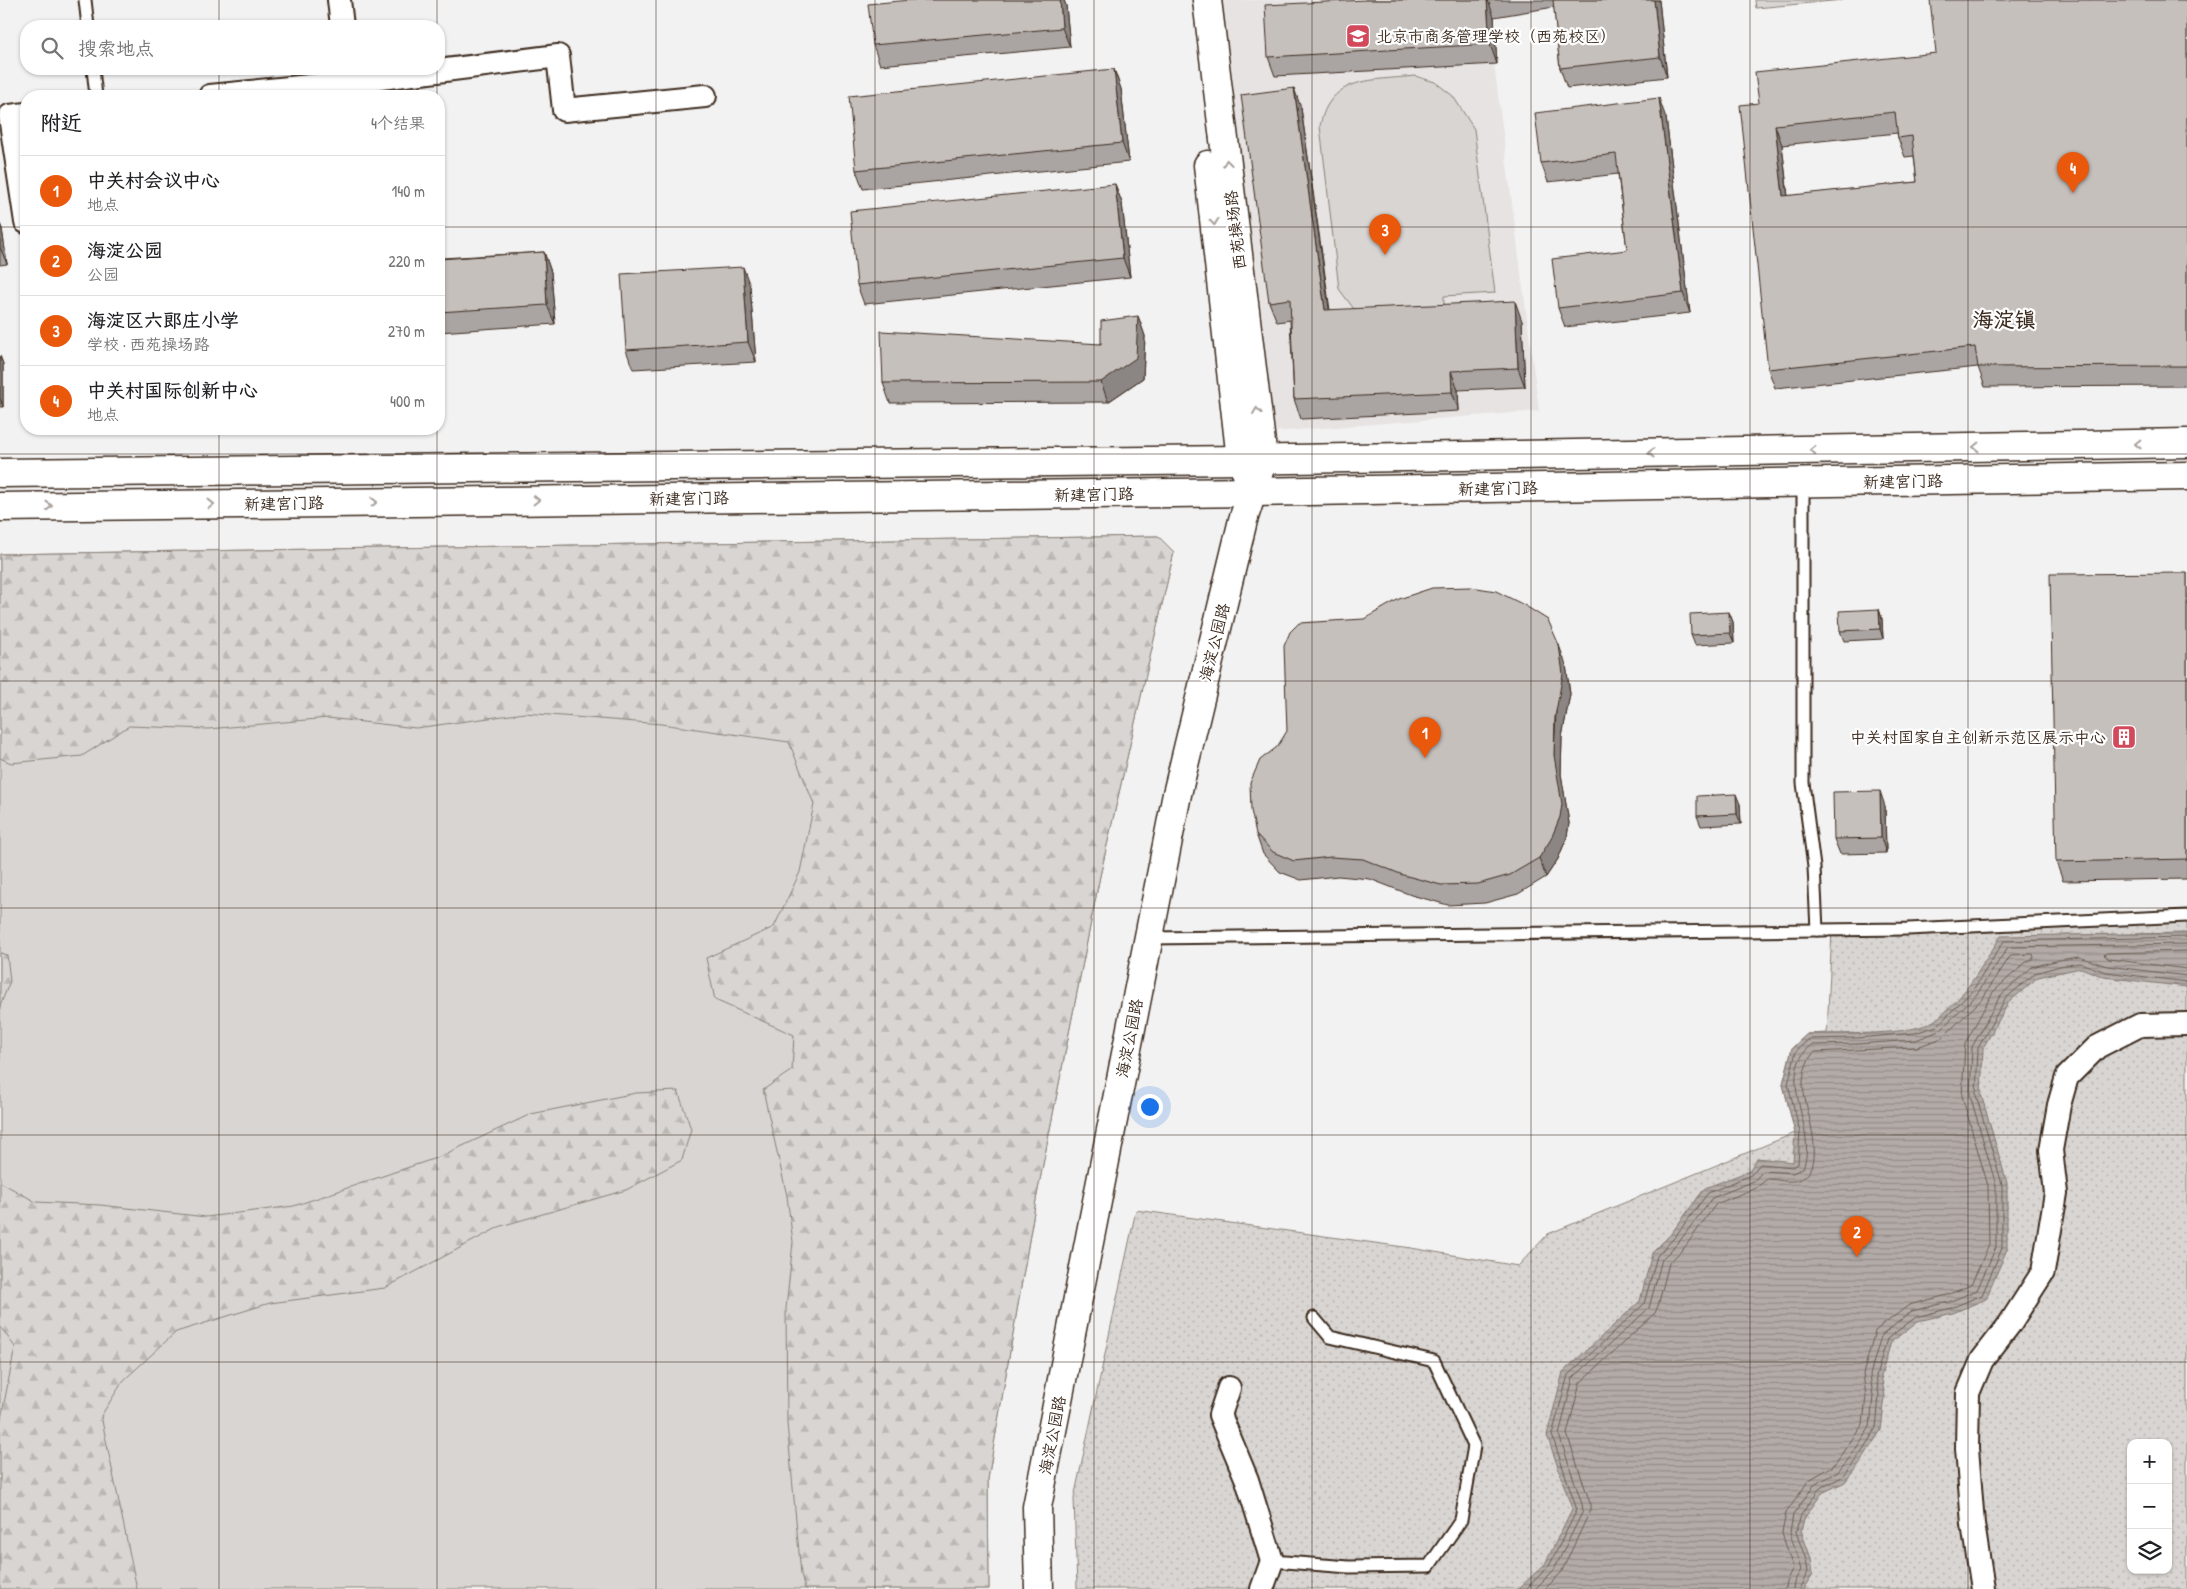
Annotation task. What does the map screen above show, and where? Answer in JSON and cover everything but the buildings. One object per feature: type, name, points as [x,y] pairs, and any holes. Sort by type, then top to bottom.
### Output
[{"type":"street","points":[[339,0],[341,20]]},
{"type":"street","name":"西苑操场路","points":[[1189,0],[1252,459]]},
{"type":"street","name":"西苑操场路","points":[[1207,0],[1252,459]]},
{"type":"street","points":[[445,67],[558,56],[564,110],[705,96]]},
{"type":"street","points":[[251,90],[348,76]]},
{"type":"street","points":[[20,115],[10,116],[20,182]]},
{"type":"street","name":"新建宫门路","points":[[0,473],[1252,459],[2187,443]]},
{"type":"street","name":"海淀公园路","points":[[1039,1589],[1038,1507],[1177,794],[1243,520],[1253,492],[1252,459]]},
{"type":"street","name":"新建宫门路","points":[[0,507],[1253,492],[2187,476]]},
{"type":"street","points":[[1983,1589],[1973,1515],[1968,1448],[1968,1393],[1982,1360],[2043,1272],[2056,1193],[2051,1150],[2058,1105],[2067,1077],[2097,1047],[2140,1025],[2187,1024]]},
{"type":"street","points":[[1229,1388],[1220,1415],[1247,1480],[1272,1561],[1262,1589]]},
{"type":"lane","points":[[85,0],[87,20]]},
{"type":"lane","points":[[94,75],[95,90]]},
{"type":"lane","points":[[1803,482],[1803,783],[1814,867],[1817,930]]},
{"type":"lane","points":[[1149,938],[1817,930],[2187,916]]},
{"type":"lane","points":[[1272,1561],[1349,1567],[1429,1566],[1461,1520],[1474,1446],[1434,1361],[1330,1337],[1314,1318]]},
{"type":"shaded area","points":[[1220,0],[1489,0],[1495,72],[1539,411],[1272,432]]},
{"type":"green space","points":[[1755,0],[1843,0],[1756,8]]},
{"type":"green space","points":[[1415,76],[1435,82],[1453,96],[1474,129],[1495,293],[1444,296],[1444,316],[1354,309],[1339,289],[1320,126],[1325,109],[1333,97],[1343,89],[1356,84]]},
{"type":"green space","points":[[1158,536],[1174,552],[1100,876],[1036,1200],[988,1479],[989,1589],[0,1589],[0,554]]},
{"type":"green space","points":[[1158,536],[1174,552],[1100,876],[1036,1200],[988,1479],[989,1589],[805,1589],[801,1574],[787,1423],[786,1309],[793,1242],[787,1196],[763,1090],[792,1070],[794,1035],[715,1000],[706,958],[774,927],[800,872],[814,804],[789,742],[661,724],[525,713],[416,728],[328,718],[208,729],[129,726],[82,756],[11,763],[0,758],[0,554]]},
{"type":"green space","points":[[2187,919],[2187,1589],[1077,1589],[1074,1498],[1136,1210],[1411,1248],[1518,1266],[1548,1234],[1795,1133],[1783,1084],[1792,1048],[1807,1034],[1827,1033],[1832,930]]},
{"type":"green space","points":[[0,953],[7,955],[10,981],[0,1006]]},
{"type":"green space","points":[[678,1091],[691,1129],[682,1160],[626,1190],[501,1226],[385,1288],[270,1303],[176,1332],[123,1381],[101,1416],[137,1589],[0,1589],[0,1424],[15,1347],[0,1326],[0,1182],[36,1202],[100,1205],[206,1217],[294,1206],[439,1157],[531,1114],[636,1093]]},
{"type":"water","points":[[2187,933],[2187,987],[2104,977],[2081,968],[2038,977],[2009,1002],[1983,1048],[1981,1094],[2007,1183],[2007,1249],[1986,1299],[1953,1313],[1918,1321],[1891,1342],[1881,1376],[1885,1396],[1881,1430],[1860,1463],[1845,1482],[1822,1493],[1804,1519],[1801,1531],[1811,1558],[1813,1574],[1803,1589],[1518,1589],[1545,1564],[1572,1509],[1547,1435],[1563,1372],[1640,1301],[1652,1253],[1670,1235],[1705,1188],[1749,1171],[1757,1158],[1793,1162],[1795,1133],[1783,1084],[1792,1048],[1807,1034],[1892,1032],[1910,1029],[1935,1020],[1955,1003],[1964,992],[2001,936]]},
{"type":"place","name":"北京市商务管理学校（西苑校区）","points":[[1358,36]]},
{"type":"place","name":"中关村国际创新中心","points":[[2073,193]]},
{"type":"place","name":"海淀区六郎庄小学","points":[[1385,255]]},
{"type":"place","name":"中关村国家自主创新示范区展示中心","points":[[2124,737]]},
{"type":"place","name":"中关村会议中心","points":[[1425,758]]},
{"type":"place","name":"海淀公园","points":[[1857,1257]]},
{"type":"district","name":"海淀镇","points":[[2004,320]]}]
